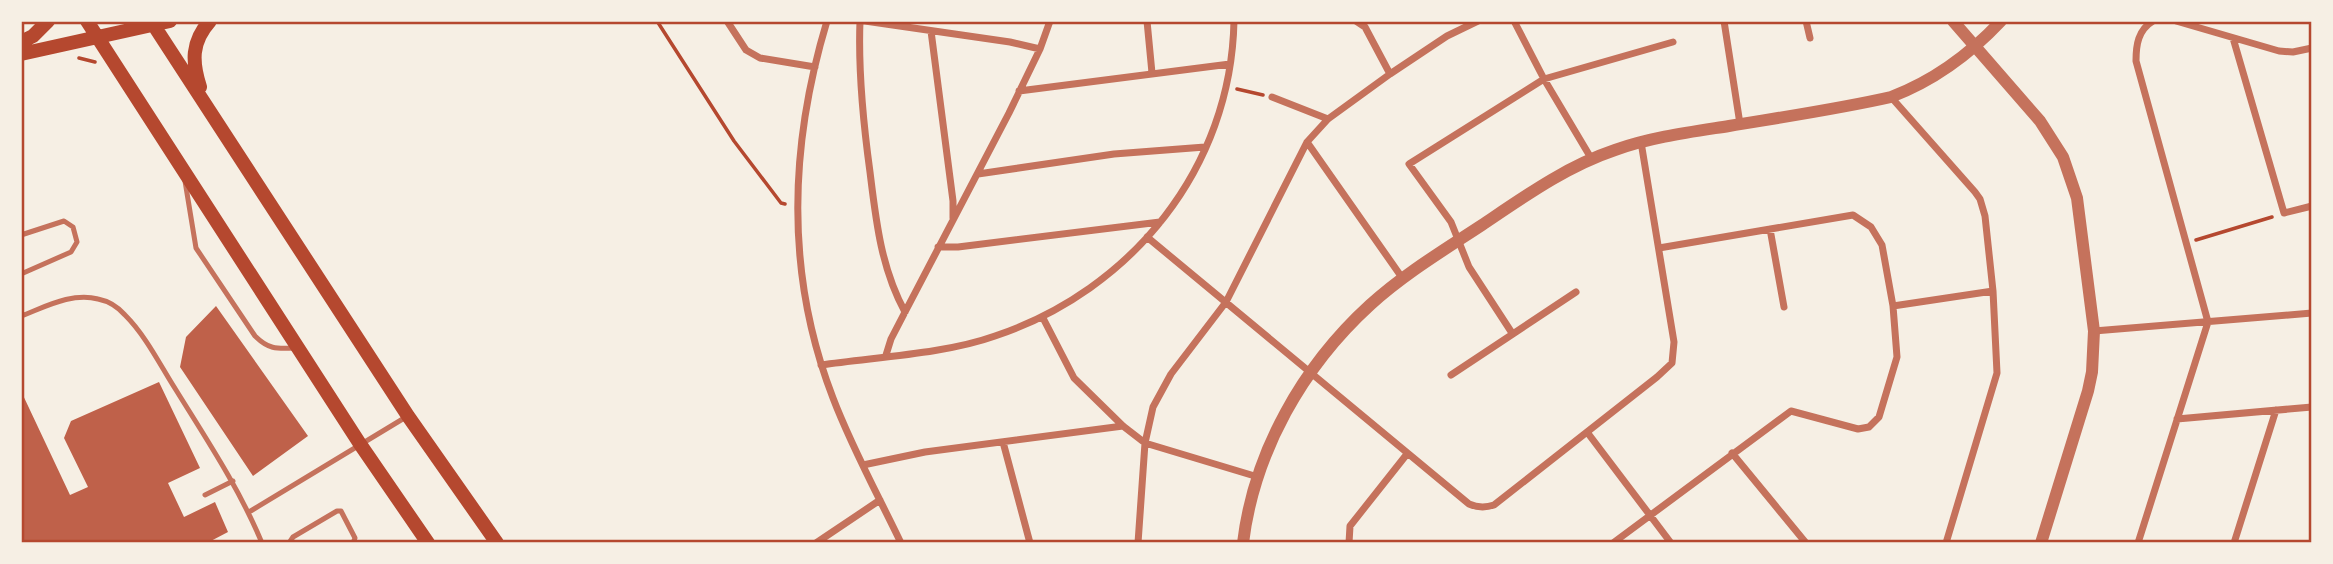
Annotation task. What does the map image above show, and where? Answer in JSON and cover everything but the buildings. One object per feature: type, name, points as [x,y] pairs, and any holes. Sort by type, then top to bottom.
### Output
[{"type":"main road","points":[[21,42],[33,36],[48,21]]},
{"type":"main road","points":[[87,21],[360,444],[428,543]]},
{"type":"main road","points":[[21,54],[170,21]]},
{"type":"main road","points":[[207,109],[193,61],[195,43],[210,21]]},
{"type":"main road","points":[[153,23],[408,416],[497,543]]},
{"type":"street","points":[[727,21],[746,50],[760,58],[815,67]]},
{"type":"street","points":[[827,21],[802,137],[796,205],[804,295],[821,365],[834,399],[901,543]]},
{"type":"street","points":[[860,21],[860,94],[878,238],[895,294],[905,312]]},
{"type":"street","points":[[865,21],[1040,49]]},
{"type":"street","points":[[886,355],[891,339],[1040,49],[1050,21]]},
{"type":"street","points":[[1147,21],[1153,73]]},
{"type":"street","points":[[821,365],[967,344],[994,337],[1043,318],[1118,268],[1161,222],[1178,199],[1213,132],[1226,86],[1234,21]]},
{"type":"street","points":[[1356,21],[1365,27],[1390,74]]},
{"type":"street","points":[[1138,543],[1148,421],[1159,392],[1226,302],[1307,142],[1328,120],[1390,74],[1447,36],[1478,21]]},
{"type":"street","points":[[1514,21],[1544,79],[1591,158]]},
{"type":"street","points":[[1724,21],[1740,124]]},
{"type":"street","points":[[1806,21],[1810,38]]},
{"type":"street","points":[[1953,21],[2040,121],[2063,157],[2081,218],[2094,331],[2092,372],[2041,543]]},
{"type":"street","points":[[1243,543],[1258,477],[1279,424],[1311,372],[1355,320],[1403,279],[1458,241],[1533,191],[1591,158],[1641,142],[1891,97],[1910,90],[1944,71],[2001,21]]},
{"type":"street","points":[[2138,543],[2208,322],[2136,61],[2139,37],[2145,26],[2153,21]]},
{"type":"street","points":[[2176,21],[2279,51],[2293,52],[2312,48]]},
{"type":"street","points":[[931,31],[953,201],[953,221]]},
{"type":"street","points":[[2233,38],[2284,213],[2312,206]]},
{"type":"street","points":[[1512,333],[1469,267],[1451,222],[1409,164],[1544,79],[1673,42]]},
{"type":"street","points":[[1019,91],[1230,64]]},
{"type":"street","points":[[1272,97],[1328,120]]},
{"type":"street","points":[[1891,97],[1980,199],[1984,208],[1993,291],[1997,373],[1946,543]]},
{"type":"street","points":[[1307,142],[1403,279]]},
{"type":"street","points":[[1147,237],[1469,504],[1477,508],[1487,507],[1494,505],[1672,363],[1674,342],[1641,142]]},
{"type":"street","points":[[978,174],[1114,154],[1205,147]]},
{"type":"street","points":[[1613,543],[1791,411],[1858,429],[1869,427],[1879,417],[1897,357],[1893,306],[1882,245],[1871,227],[1853,215],[1659,248]]},
{"type":"street","points":[[938,247],[958,247],[1161,222]]},
{"type":"street","points":[[1770,229],[1784,307]]},
{"type":"street","points":[[1893,306],[1993,291]]},
{"type":"street","points":[[1451,374],[1576,292]]},
{"type":"street","points":[[2094,331],[2312,313]]},
{"type":"street","points":[[1043,318],[1074,378],[1123,426],[1145,443],[1258,477]]},
{"type":"street","points":[[2177,419],[2312,407]]},
{"type":"street","points":[[2234,543],[2276,410]]},
{"type":"street","points":[[863,466],[925,452],[1123,426]]},
{"type":"street","points":[[1587,432],[1671,543]]},
{"type":"street","points":[[1003,442],[1030,543]]},
{"type":"street","points":[[1732,453],[1805,543]]},
{"type":"street","points":[[1349,543],[1350,526],[1407,454]]},
{"type":"street","points":[[816,543],[880,500]]},
{"type":"lane","points":[[184,172],[196,248],[204,263],[255,336],[274,349],[297,347]]},
{"type":"lane","points":[[21,235],[64,221],[72,227],[77,242],[71,252],[21,274]]},
{"type":"lane","points":[[21,316],[68,299],[84,297],[111,304],[123,313],[156,359],[233,481],[262,543]]},
{"type":"lane","points":[[249,512],[408,416]]},
{"type":"lane","points":[[205,495],[233,481]]},
{"type":"lane","points":[[289,543],[293,537],[341,511],[354,534],[353,543]]},
{"type":"path","points":[[657,21],[734,141],[781,203]]},
{"type":"path","points":[[73,57],[97,63]]},
{"type":"path","points":[[1226,86],[1272,97]]},
{"type":"path","points":[[2187,242],[2284,213]]}]
